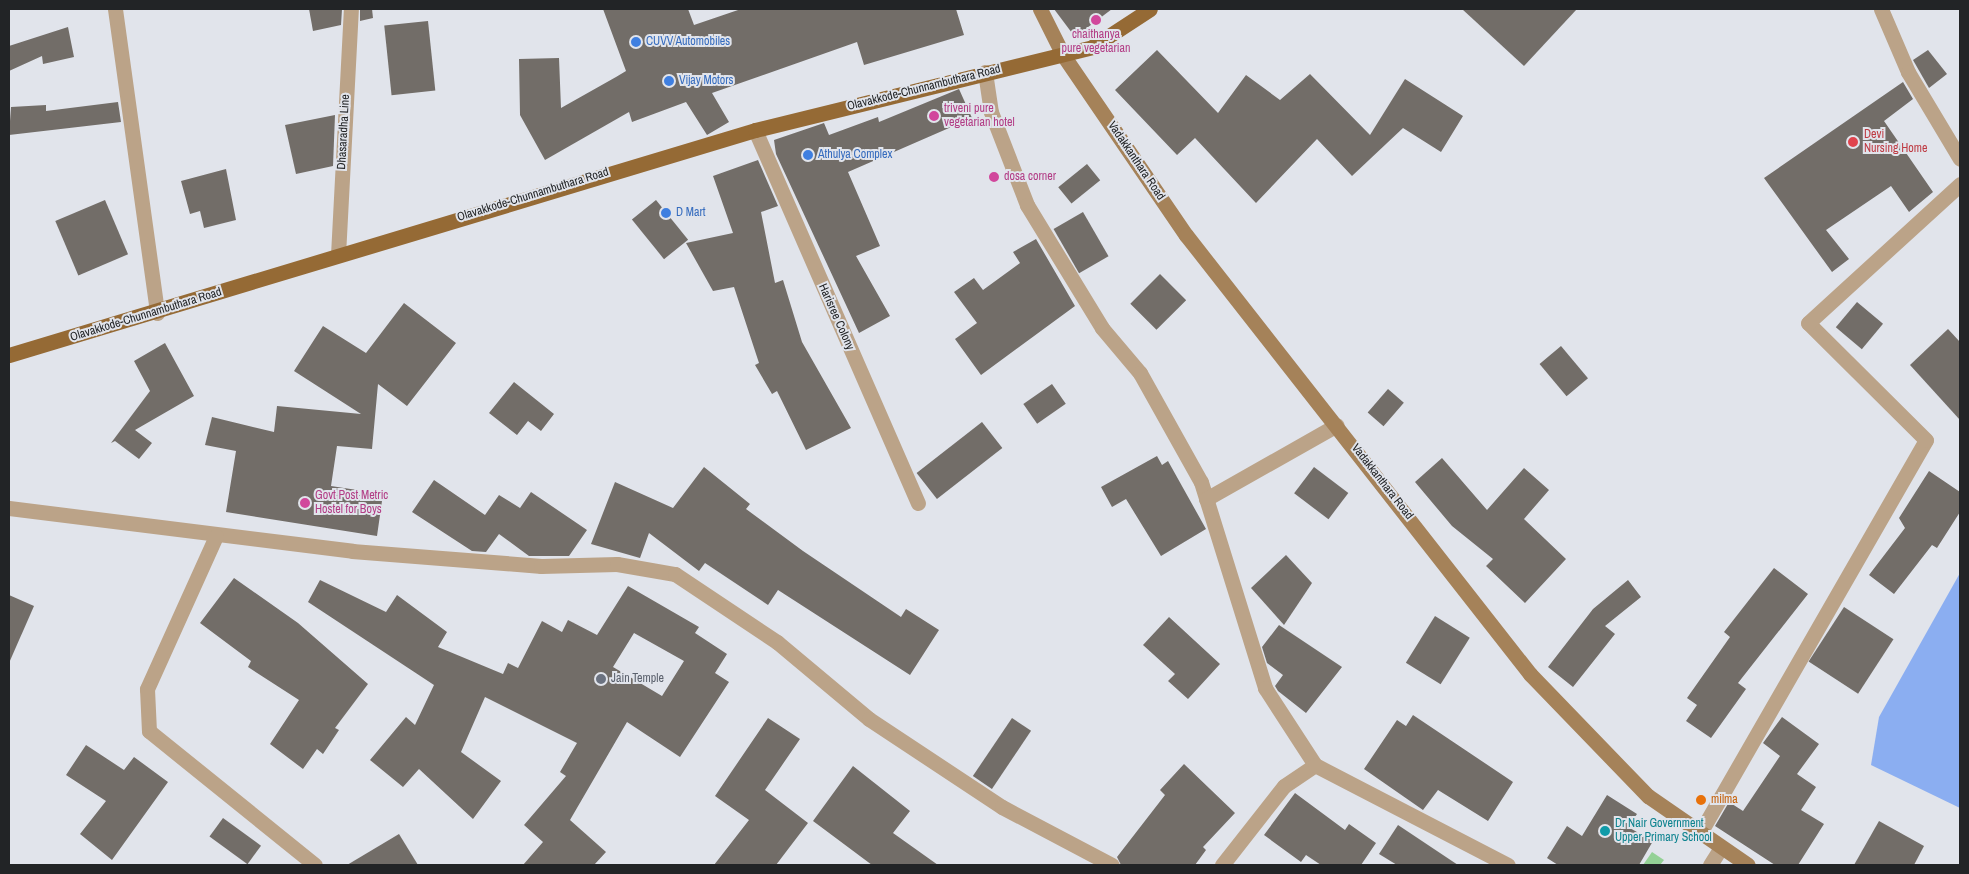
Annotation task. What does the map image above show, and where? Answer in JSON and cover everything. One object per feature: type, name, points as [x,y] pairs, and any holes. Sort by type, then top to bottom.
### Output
[{"type":"main road","name":"Olavakkode-Chunnambuthara Road","points":[[9,355],[156,313],[338,255],[754,130],[1092,47],[1150,9]]},
{"type":"street","points":[[115,9],[156,313]]},
{"type":"street","name":"Dhasaradha Line","points":[[338,255],[351,9]]},
{"type":"street","name":"Vadakkanthara Road","points":[[1040,9],[1063,55],[1186,235],[1337,425],[1530,674],[1648,796],[1720,849],[1748,865]]},
{"type":"street","points":[[1881,9],[1908,72],[1960,159]]},
{"type":"street","points":[[985,72],[993,120],[1026,205],[1102,328],[1140,373],[1206,499],[1265,688],[1315,765],[1508,865]]},
{"type":"street","name":"Harisree Colony","points":[[754,130],[918,503]]},
{"type":"street","points":[[1700,833],[1926,440],[1808,324],[1960,184]]},
{"type":"street","points":[[1206,499],[1337,425]]},
{"type":"street","points":[[9,508],[216,536],[452,561],[617,564],[675,574],[777,642],[878,725],[1002,807],[1112,865]]},
{"type":"street","points":[[216,536],[147,689],[149,731],[315,865]]},
{"type":"street","points":[[1222,865],[1284,786],[1315,765]]},
{"type":"street","points":[[1710,865],[1720,849]]},
{"type":"green space","points":[[1652,852],[1664,860],[1660,865],[1643,865]]},
{"type":"water","points":[[1960,573],[1960,808],[1871,765],[1879,717]]},
{"type":"building","points":[[309,9],[342,9],[341,25],[313,31]]},
{"type":"building","points":[[360,9],[372,9],[373,18],[360,21]]},
{"type":"building","points":[[603,9],[688,9],[694,25],[741,9],[956,9],[964,35],[864,65],[857,42],[712,93],[729,122],[707,135],[686,102],[632,122],[629,112],[545,160],[520,115],[519,59],[559,58],[561,108],[616,77],[626,71]]},
{"type":"building","points":[[1054,9],[1112,9],[1075,37]]},
{"type":"building","points":[[1462,9],[1577,9],[1524,66]]},
{"type":"building","points":[[428,21],[435,91],[392,95],[384,26]]},
{"type":"building","points":[[68,27],[74,57],[43,64],[42,56],[9,71],[9,46]]},
{"type":"building","points":[[1157,50],[1218,113],[1246,75],[1280,100],[1310,74],[1370,135],[1405,79],[1463,116],[1441,152],[1403,128],[1352,176],[1317,139],[1256,203],[1195,138],[1177,155],[1115,90]]},
{"type":"building","points":[[1928,50],[1947,74],[1929,88],[1913,60]]},
{"type":"building","points":[[1903,82],[1913,99],[1884,121],[1933,192],[1909,212],[1891,186],[1826,230],[1849,259],[1832,272],[1764,178]]},
{"type":"building","points":[[959,89],[972,118],[848,172],[880,246],[856,256],[890,316],[859,333],[776,154],[774,140],[824,123],[829,135],[878,117],[879,122]]},
{"type":"building","points":[[118,102],[121,122],[9,135],[11,107],[46,105],[46,111]]},
{"type":"building","points":[[335,115],[333,166],[296,174],[285,125]]},
{"type":"building","points":[[758,160],[778,206],[761,212],[775,283],[783,280],[802,342],[851,428],[806,450],[777,391],[772,394],[755,365],[759,363],[734,287],[713,291],[686,243],[733,233],[713,176]]},
{"type":"building","points":[[1087,164],[1100,180],[1071,204],[1058,187]]},
{"type":"building","points":[[226,169],[236,220],[204,228],[200,211],[190,214],[181,181]]},
{"type":"building","points":[[105,200],[128,254],[78,275],[55,221]]},
{"type":"building","points":[[656,200],[688,240],[664,259],[632,220]]},
{"type":"building","points":[[1083,212],[1108,256],[1079,273],[1054,229]]},
{"type":"building","points":[[1036,239],[1075,306],[981,375],[955,339],[977,323],[954,292],[974,278],[983,290],[1020,263],[1013,252]]},
{"type":"building","points":[[1160,274],[1186,300],[1156,330],[1130,304]]},
{"type":"building","points":[[1857,302],[1883,324],[1862,349],[1836,327]]},
{"type":"building","points":[[404,303],[456,343],[407,406],[378,384],[372,449],[337,446],[331,486],[383,494],[377,536],[226,512],[236,451],[205,445],[212,417],[274,432],[277,406],[361,414],[294,371],[323,326],[366,353]]},
{"type":"building","points":[[1948,329],[1960,342],[1960,420],[1910,365]]},
{"type":"building","points":[[165,343],[194,396],[135,430],[152,443],[139,459],[115,441],[111,443],[150,391],[134,361]]},
{"type":"building","points":[[1561,346],[1588,378],[1567,396],[1540,364]]},
{"type":"building","points":[[514,382],[554,414],[541,431],[528,421],[517,435],[489,413]]},
{"type":"building","points":[[1052,384],[1066,404],[1037,424],[1023,404]]},
{"type":"building","points":[[1388,389],[1404,403],[1384,426],[1368,412]]},
{"type":"building","points":[[982,422],[1002,448],[937,499],[917,473]]},
{"type":"building","points":[[1157,456],[1162,465],[1168,461],[1206,529],[1161,556],[1126,499],[1112,507],[1101,487]]},
{"type":"building","points":[[1442,458],[1487,510],[1524,468],[1549,490],[1524,519],[1566,559],[1525,603],[1486,566],[1493,559],[1452,526],[1415,482]]},
{"type":"building","points":[[704,467],[750,504],[746,509],[803,551],[901,617],[906,609],[939,630],[910,675],[778,590],[768,605],[705,563],[699,571],[649,533],[640,558],[591,544],[615,482],[673,508]]},
{"type":"building","points":[[1314,467],[1348,493],[1328,519],[1294,493]]},
{"type":"building","points":[[1929,471],[1960,492],[1960,512],[1937,548],[1932,545],[1894,594],[1869,575],[1905,528],[1899,518]]},
{"type":"building","points":[[434,480],[485,515],[499,495],[520,508],[531,492],[587,530],[569,556],[529,556],[499,534],[486,552],[472,551],[412,512]]},
{"type":"building","points":[[1286,555],[1312,583],[1284,625],[1251,588]]},
{"type":"building","points":[[1774,568],[1808,594],[1738,683],[1746,689],[1711,738],[1686,721],[1697,705],[1687,698],[1730,637],[1724,632]]},
{"type":"building","points":[[234,578],[298,623],[368,684],[335,728],[339,730],[323,754],[317,749],[303,769],[270,744],[299,700],[248,667],[251,661],[200,623]]},
{"type":"building","points":[[320,580],[386,612],[397,595],[447,632],[438,647],[503,674],[508,663],[518,668],[542,621],[562,632],[568,620],[597,635],[628,586],[699,627],[695,633],[727,654],[715,673],[729,682],[680,757],[627,722],[570,820],[606,852],[594,865],[523,865],[543,842],[524,825],[566,776],[560,772],[577,743],[485,697],[461,752],[501,781],[473,819],[419,769],[403,787],[370,760],[406,717],[415,725],[434,685],[308,602]],"holes":[[[634,633],[684,661],[662,696],[613,667]]]},
{"type":"building","points":[[1628,580],[1641,597],[1605,626],[1615,634],[1573,687],[1548,667],[1593,609]]},
{"type":"building","points":[[9,595],[34,606],[9,663]]},
{"type":"building","points":[[1844,607],[1893,639],[1858,694],[1809,662]]},
{"type":"building","points":[[1435,616],[1470,638],[1441,684],[1406,663]]},
{"type":"building","points":[[1169,617],[1220,664],[1188,699],[1168,681],[1175,674],[1143,645]]},
{"type":"building","points":[[1279,625],[1342,667],[1306,713],[1278,691],[1275,686],[1283,675],[1267,663],[1262,647]]},
{"type":"building","points":[[1413,715],[1513,782],[1488,821],[1438,790],[1423,810],[1364,769],[1397,720],[1406,726]]},
{"type":"building","points":[[1782,717],[1819,744],[1797,774],[1816,787],[1801,810],[1824,824],[1798,865],[1775,865],[1715,826],[1729,802],[1743,811],[1780,756],[1763,743]]},
{"type":"building","points":[[768,718],[800,739],[765,790],[808,823],[776,865],[714,865],[749,820],[715,796]]},
{"type":"building","points":[[1012,718],[1031,731],[992,789],[973,776]]},
{"type":"building","points":[[86,745],[124,770],[134,757],[168,782],[112,860],[80,834],[106,801],[66,775]]},
{"type":"building","points":[[1184,764],[1235,813],[1203,847],[1206,850],[1195,865],[1121,865],[1117,857],[1165,795],[1160,790]]},
{"type":"building","points":[[853,766],[910,811],[893,833],[938,865],[872,865],[813,821]]},
{"type":"building","points":[[1295,793],[1345,830],[1349,824],[1376,843],[1361,865],[1321,865],[1306,855],[1301,862],[1264,835]]},
{"type":"building","name":"Dr Nair Government Upper Primary School","points":[[1607,795],[1637,814],[1628,827],[1653,841],[1639,865],[1558,865],[1547,858],[1567,826],[1582,836]]},
{"type":"building","points":[[223,818],[261,846],[248,864],[209,837]]},
{"type":"building","points":[[1879,821],[1924,846],[1914,865],[1854,865]]},
{"type":"building","points":[[1398,825],[1458,865],[1397,865],[1379,854]]},
{"type":"building","points":[[399,834],[418,865],[347,865]]},
{"type":"place","name":"chaithanya pure vegetarian","points":[[1096,20]]},
{"type":"place","name":"CUVV Automobiles","points":[[636,42]]},
{"type":"place","name":"Vijay Motors","points":[[669,81]]},
{"type":"place","name":"triveni pure vegetarian hotel","points":[[934,116]]},
{"type":"place","name":"Devi Nursing Home","points":[[1853,142]]},
{"type":"place","name":"Athulya Complex","points":[[808,155]]},
{"type":"place","name":"dosa corner","points":[[994,177]]},
{"type":"place","name":"D Mart","points":[[666,213]]},
{"type":"place","name":"Govt Post Metric Hostel for Boys","points":[[305,503]]},
{"type":"place","name":"Jain Temple","points":[[601,679]]},
{"type":"place","name":"milma","points":[[1701,800]]},
{"type":"place","name":"Dr Nair Government Upper Primary School","points":[[1605,831]]}]
